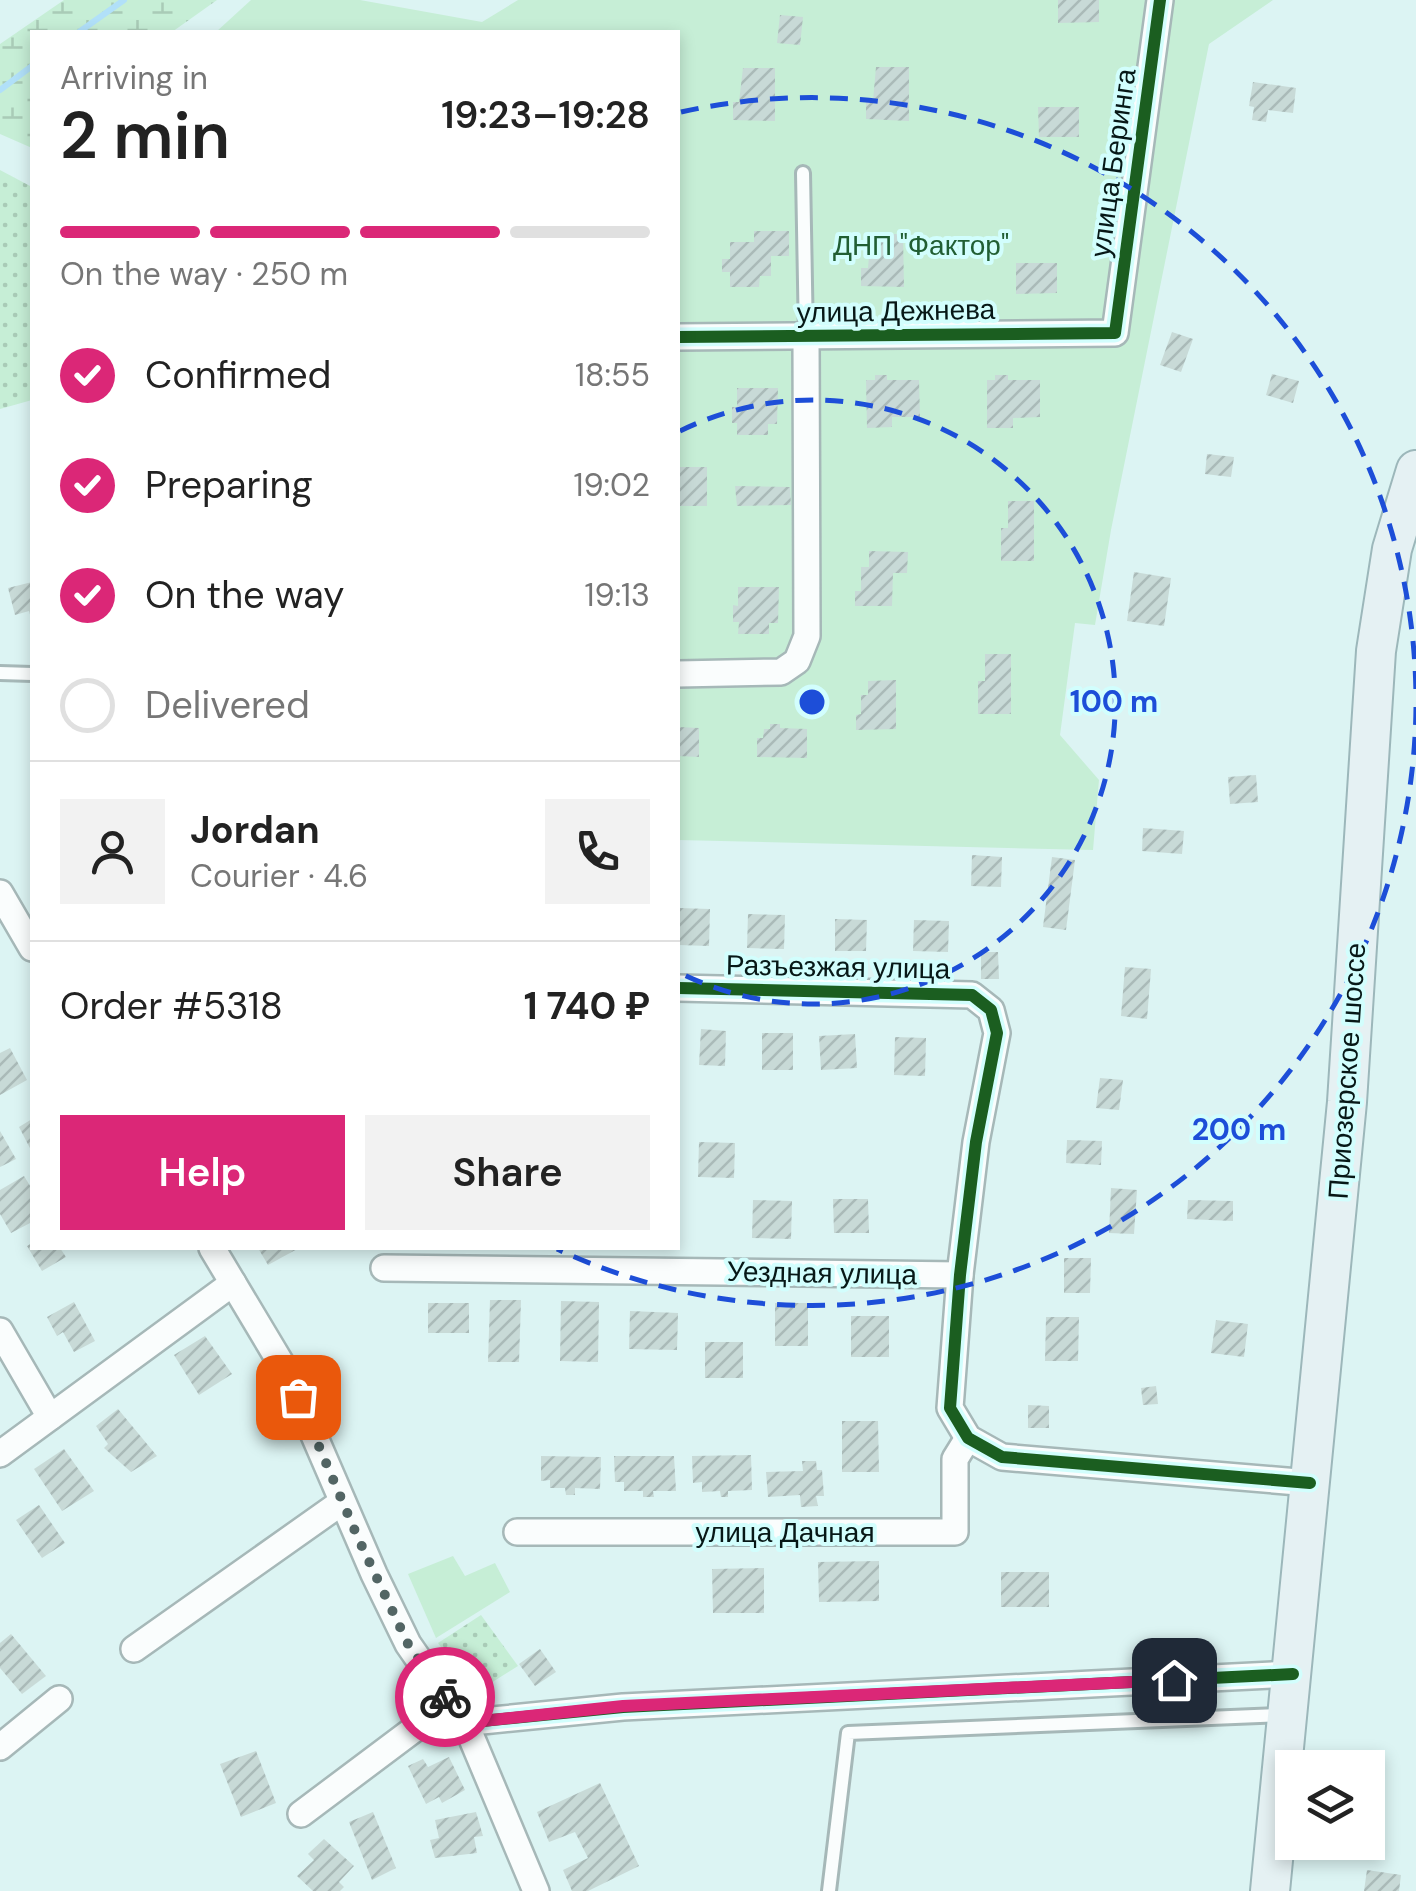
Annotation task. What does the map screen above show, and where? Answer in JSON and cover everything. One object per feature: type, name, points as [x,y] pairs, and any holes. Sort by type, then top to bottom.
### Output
[{"type":"main road","name":"Приозерское шоссе","points":[[1270,1891],[1347,1102],[1376,652],[1392,548],[1416,470]]},
{"type":"street","name":"улица Беринга","points":[[1115,332],[1160,0]]},
{"type":"street","name":"улица Дежнева","points":[[680,337],[1115,332]]},
{"type":"street","points":[[680,674],[781,672],[797,661],[807,636],[806,338]]},
{"type":"street","points":[[0,893],[30,945]]},
{"type":"street","name":"Разъезжая улица","points":[[680,988],[972,995],[991,1010],[997,1033],[976,1142],[960,1275]]},
{"type":"street","points":[[213,1250],[288,1375],[408,1644],[455,1709],[536,1891]]},
{"type":"street","name":"Уездная улица","points":[[384,1268],[960,1275]]},
{"type":"street","points":[[960,1275],[950,1408],[968,1438],[1002,1457],[1310,1484]]},
{"type":"street","points":[[0,1454],[233,1283]]},
{"type":"street","points":[[0,1331],[50,1417]]},
{"type":"street","name":"улица Дачная","points":[[517,1532],[955,1532],[955,1458],[968,1438]]},
{"type":"street","points":[[134,1649],[342,1502]]},
{"type":"street","points":[[455,1709],[488,1721],[623,1706],[1293,1674]]},
{"type":"street","points":[[0,1746],[59,1700]]},
{"type":"street","points":[[301,1814],[455,1709]]},
{"type":"lane","points":[[803,174],[806,338]]},
{"type":"lane","points":[[0,673],[30,674]]},
{"type":"lane","points":[[828,1891],[848,1733],[1289,1715]]},
{"type":"green space","points":[[64,0],[217,0],[175,30],[30,30],[30,147],[0,134],[0,44]]},
{"type":"green space","name":"ДНП \"Фактор\"","points":[[251,0],[360,0],[482,22],[518,0],[1273,0],[1209,44],[1095,625],[1075,623],[1060,735],[1099,780],[1093,850],[680,840],[680,30],[218,30]]},
{"type":"green space","points":[[0,170],[30,186],[30,401],[0,409]]},
{"type":"green space","points":[[453,1556],[465,1576],[495,1563],[510,1592],[436,1638],[408,1574]]},
{"type":"green space","points":[[481,1615],[518,1666],[475,1693],[438,1643]]},
{"type":"building","points":[[1058,0],[1099,0],[1099,22],[1058,23]]},
{"type":"building","points":[[780,15],[803,17],[800,45],[777,43]]},
{"type":"building","points":[[876,67],[909,67],[909,121],[866,119],[866,101],[873,101]]},
{"type":"building","points":[[743,68],[775,68],[775,121],[733,120],[733,102],[739,102]]},
{"type":"building","points":[[1253,82],[1296,88],[1293,113],[1268,110],[1266,122],[1252,120],[1254,107],[1249,106]]},
{"type":"building","points":[[1038,107],[1079,107],[1079,137],[1039,137]]},
{"type":"building","points":[[754,231],[789,231],[789,256],[771,256],[771,276],[760,276],[759,287],[730,287],[730,272],[722,272],[722,259],[730,259],[730,242],[754,242]]},
{"type":"building","points":[[871,234],[903,234],[904,287],[861,286],[861,268],[868,268]]},
{"type":"building","points":[[1016,263],[1057,263],[1057,293],[1016,294]]},
{"type":"building","points":[[1172,332],[1193,339],[1181,372],[1160,365]]},
{"type":"building","points":[[1272,374],[1299,381],[1293,403],[1266,395]]},
{"type":"building","points":[[875,375],[887,375],[887,380],[919,380],[920,417],[892,417],[892,427],[867,428],[866,380],[875,380]]},
{"type":"building","points":[[995,375],[1008,375],[1008,380],[1040,380],[1040,417],[1013,418],[1013,428],[987,428],[987,380],[995,380]]},
{"type":"building","points":[[737,388],[778,388],[777,424],[768,424],[768,435],[737,435],[732,407],[737,407]]},
{"type":"building","points":[[1207,454],[1234,457],[1231,477],[1205,474]]},
{"type":"building","points":[[680,467],[707,467],[707,506],[680,506]]},
{"type":"building","points":[[735,486],[790,487],[791,505],[737,506]]},
{"type":"building","points":[[1008,501],[1034,501],[1034,561],[1001,561],[1001,528],[1008,528]]},
{"type":"building","points":[[869,551],[908,552],[907,573],[893,573],[892,606],[855,606],[855,591],[861,591],[861,567],[869,567]]},
{"type":"building","points":[[1134,572],[1171,578],[1164,626],[1127,621]]},
{"type":"building","points":[[30,582],[30,614],[29,611],[15,615],[8,588]]},
{"type":"building","points":[[738,587],[779,587],[778,623],[769,623],[769,634],[738,634],[739,622],[733,622],[733,605],[738,606]]},
{"type":"building","points":[[985,654],[1011,654],[1011,714],[978,714],[978,681],[985,681]]},
{"type":"building","points":[[896,680],[896,729],[856,730],[856,715],[861,714],[861,695],[868,695],[868,681]]},
{"type":"building","points":[[770,724],[807,729],[807,758],[757,757],[757,738],[763,738],[764,729],[770,729]]},
{"type":"building","points":[[680,727],[699,728],[699,757],[680,756]]},
{"type":"building","points":[[1256,775],[1258,802],[1230,804],[1228,777]]},
{"type":"building","points":[[1143,828],[1184,831],[1182,854],[1142,851]]},
{"type":"building","points":[[972,855],[1002,857],[1001,887],[971,886]]},
{"type":"building","points":[[1052,857],[1075,860],[1066,930],[1043,927]]},
{"type":"building","points":[[680,908],[710,909],[709,946],[680,945]]},
{"type":"building","points":[[748,914],[785,915],[784,949],[747,948]]},
{"type":"building","points":[[835,919],[867,920],[866,951],[835,951]]},
{"type":"building","points":[[914,920],[949,921],[948,952],[913,951]]},
{"type":"building","points":[[981,952],[998,952],[999,979],[981,979]]},
{"type":"building","points":[[1125,967],[1151,969],[1147,1019],[1121,1016]]},
{"type":"building","points":[[701,1029],[726,1031],[725,1066],[699,1065]]},
{"type":"building","points":[[762,1033],[793,1033],[793,1070],[762,1070]]},
{"type":"building","points":[[855,1034],[857,1068],[821,1070],[819,1036]]},
{"type":"building","points":[[895,1037],[926,1038],[925,1076],[894,1075]]},
{"type":"building","points":[[10,1048],[27,1080],[0,1095],[0,1053]]},
{"type":"building","points":[[1100,1078],[1123,1080],[1119,1110],[1096,1108]]},
{"type":"building","points":[[30,1120],[30,1148],[19,1127]]},
{"type":"building","points":[[0,1131],[16,1159],[0,1167]]},
{"type":"building","points":[[1067,1140],[1102,1141],[1101,1165],[1066,1163]]},
{"type":"building","points":[[699,1142],[735,1143],[734,1178],[698,1177]]},
{"type":"building","points":[[24,1176],[30,1186],[30,1223],[11,1233],[0,1214],[0,1190]]},
{"type":"building","points":[[1111,1188],[1137,1190],[1134,1234],[1109,1233]]},
{"type":"building","points":[[833,1199],[868,1199],[869,1233],[834,1233]]},
{"type":"building","points":[[753,1200],[792,1201],[791,1239],[752,1238]]},
{"type":"building","points":[[1188,1200],[1233,1201],[1233,1221],[1187,1219]]},
{"type":"building","points":[[30,1244],[30,1250],[61,1250],[66,1257],[42,1271],[27,1246]]},
{"type":"building","points":[[259,1250],[295,1250],[268,1265]]},
{"type":"building","points":[[1064,1258],[1091,1258],[1090,1293],[1064,1293]]},
{"type":"building","points":[[490,1300],[521,1300],[519,1362],[488,1362]]},
{"type":"building","points":[[561,1301],[599,1302],[598,1362],[560,1361]]},
{"type":"building","points":[[74,1302],[95,1341],[74,1352],[63,1332],[57,1336],[47,1317]]},
{"type":"building","points":[[428,1303],[469,1303],[469,1333],[428,1333]]},
{"type":"building","points":[[775,1303],[808,1303],[808,1346],[775,1346]]},
{"type":"building","points":[[630,1311],[678,1313],[677,1350],[629,1349]]},
{"type":"building","points":[[851,1316],[889,1316],[889,1357],[851,1357]]},
{"type":"building","points":[[1046,1317],[1079,1317],[1078,1361],[1045,1361]]},
{"type":"building","points":[[1216,1320],[1248,1324],[1244,1357],[1211,1353]]},
{"type":"building","points":[[205,1336],[232,1374],[199,1395],[174,1355]]},
{"type":"building","points":[[705,1342],[743,1342],[743,1378],[705,1378]]},
{"type":"building","points":[[1156,1386],[1158,1404],[1143,1405],[1141,1388]]},
{"type":"building","points":[[1028,1405],[1049,1406],[1049,1428],[1028,1428]]},
{"type":"building","points":[[118,1409],[157,1456],[131,1472],[104,1448],[108,1444],[96,1426]]},
{"type":"building","points":[[842,1421],[878,1421],[879,1472],[842,1472]]},
{"type":"building","points":[[64,1449],[94,1491],[62,1511],[34,1469]]},
{"type":"building","points":[[751,1455],[752,1490],[728,1491],[728,1497],[721,1497],[720,1491],[702,1492],[702,1482],[693,1483],[692,1456]]},
{"type":"building","points":[[541,1456],[601,1457],[600,1489],[575,1488],[575,1495],[566,1495],[565,1488],[550,1488],[550,1480],[541,1481]]},
{"type":"building","points":[[614,1456],[674,1456],[676,1491],[653,1491],[654,1497],[643,1497],[643,1491],[624,1491],[624,1482],[615,1482]]},
{"type":"building","points":[[802,1461],[816,1461],[817,1470],[822,1470],[824,1496],[816,1496],[818,1506],[801,1507],[800,1495],[768,1497],[766,1472],[803,1471]]},
{"type":"building","points":[[39,1505],[65,1543],[42,1558],[16,1520]]},
{"type":"building","points":[[879,1561],[879,1601],[819,1602],[818,1562]]},
{"type":"building","points":[[764,1568],[764,1613],[713,1613],[712,1569]]},
{"type":"building","points":[[1001,1572],[1049,1572],[1049,1607],[1001,1607]]},
{"type":"building","points":[[11,1634],[46,1676],[22,1694],[0,1668],[0,1643]]},
{"type":"building","points":[[540,1649],[556,1672],[535,1686],[519,1664]]},
{"type":"building","points":[[256,1751],[276,1803],[241,1817],[220,1764]]},
{"type":"building","points":[[449,1757],[465,1790],[442,1803],[439,1797],[426,1804],[408,1766],[423,1759],[428,1767]]},
{"type":"building","points":[[600,1783],[639,1866],[588,1891],[572,1891],[563,1870],[588,1858],[575,1832],[549,1842],[537,1812]]},
{"type":"building","points":[[373,1812],[396,1868],[372,1880],[349,1822]]},
{"type":"building","points":[[476,1812],[483,1836],[474,1837],[477,1853],[435,1858],[430,1840],[439,1838],[435,1820]]},
{"type":"building","points":[[324,1839],[354,1866],[339,1882],[344,1887],[340,1891],[313,1891],[297,1876],[314,1860],[308,1854]]},
{"type":"building","points":[[1367,1870],[1401,1875],[1399,1891],[1364,1891]]},
{"type":"waterway","points":[[82,30],[124,0]]},
{"type":"waterway","points":[[0,90],[30,68]]},
{"type":"cycle path","points":[[680,337],[1115,333],[1160,0]]},
{"type":"cycle path","points":[[680,988],[972,995],[991,1010],[997,1033],[976,1142],[950,1408],[968,1438],[1002,1457],[1310,1483]]},
{"type":"cycle path","points":[[462,1715],[482,1721],[623,1707],[1293,1674]]},
{"type":"way so far","points":[[298,1397],[408,1644],[445,1697]]},
{"type":"route","points":[[445,1697],[462,1714],[482,1721],[623,1706],[1174,1680]]}]
